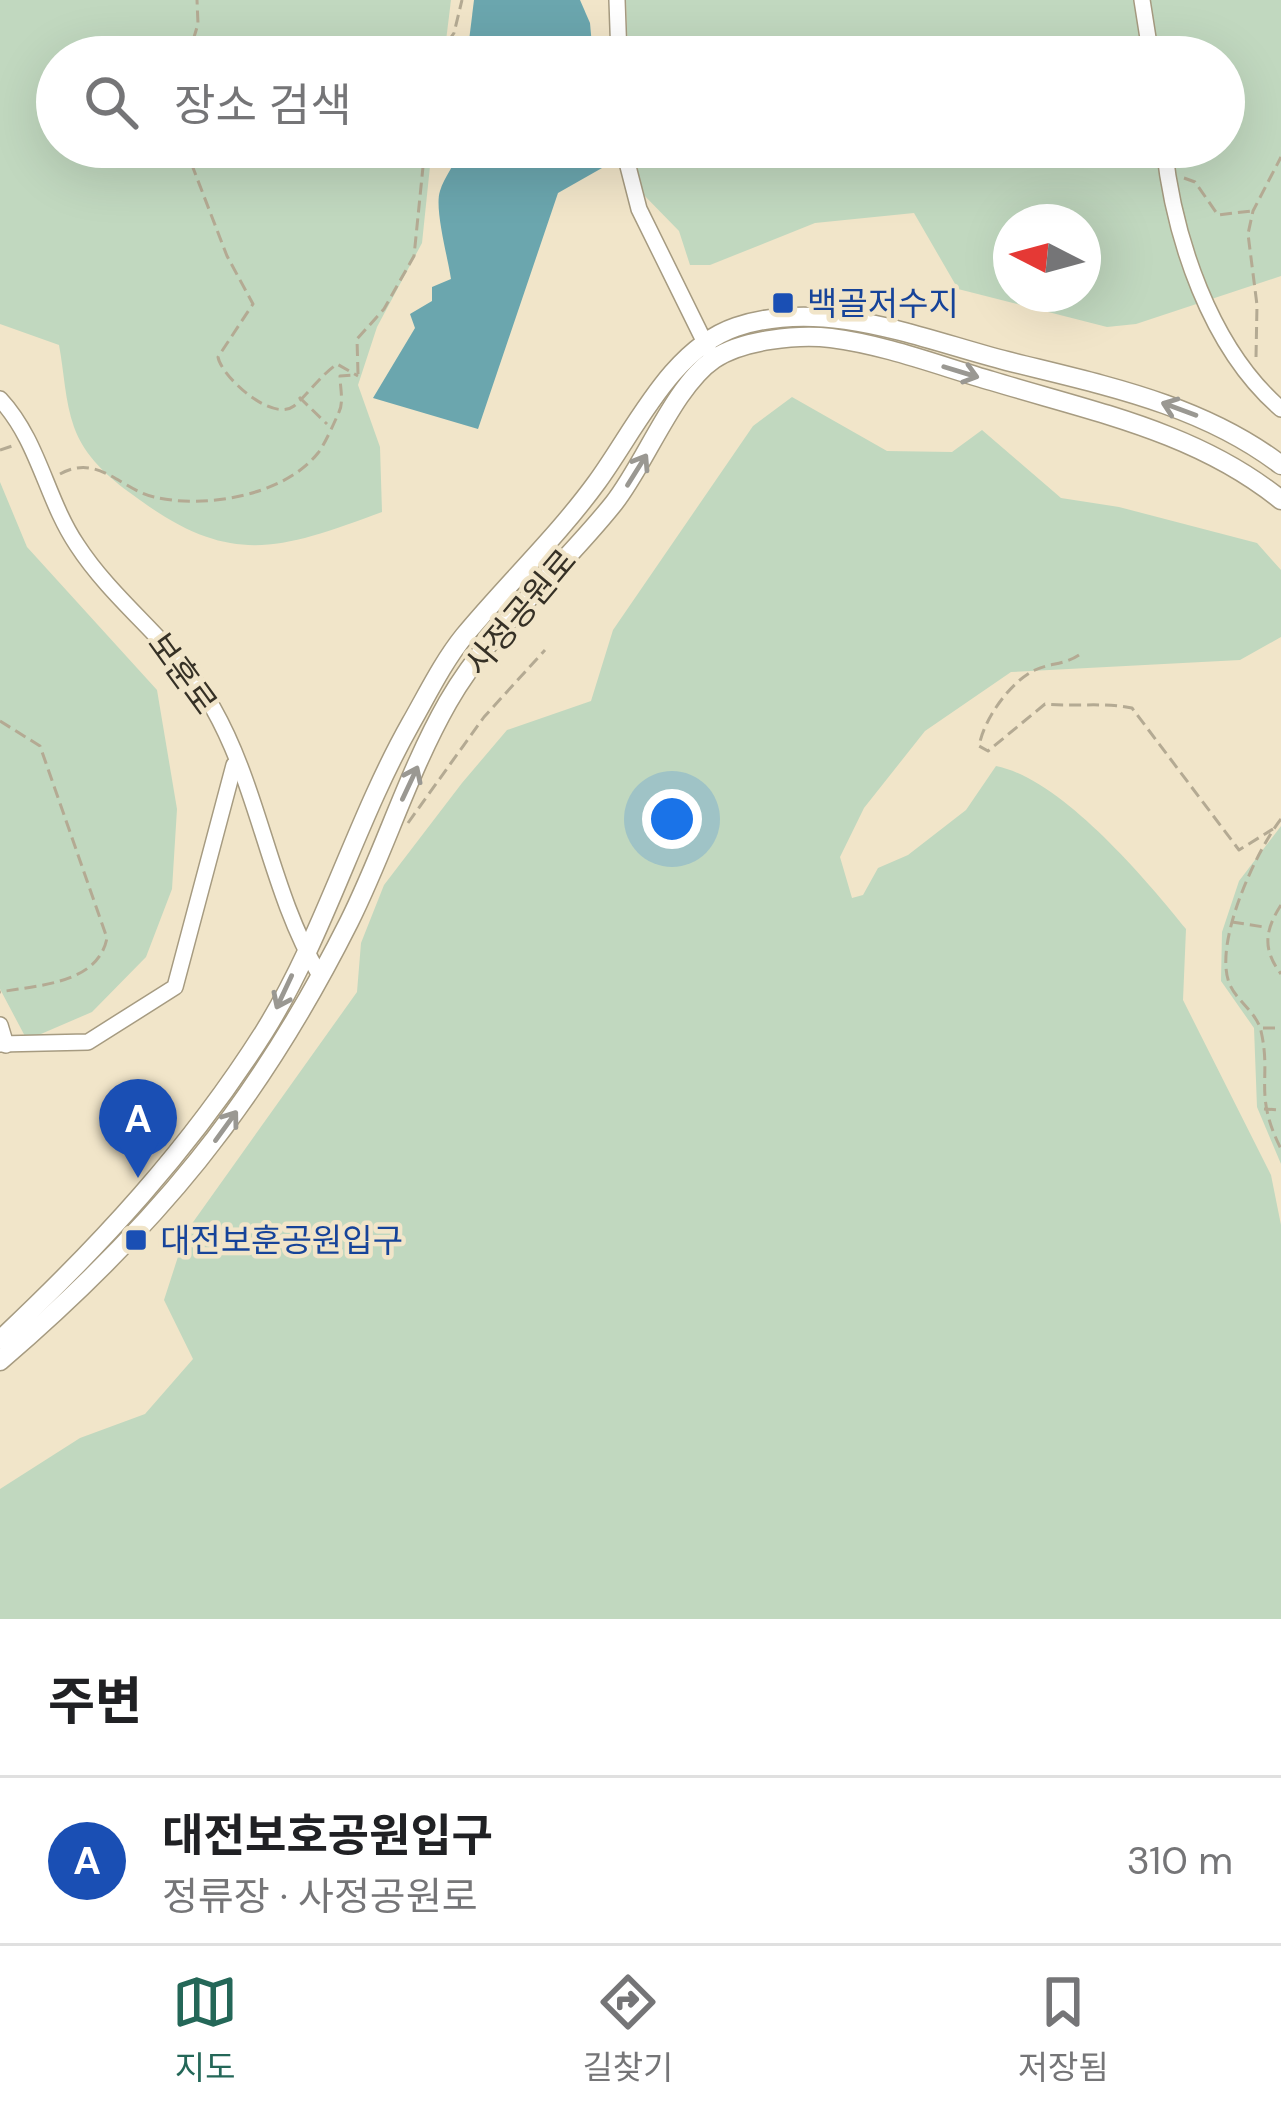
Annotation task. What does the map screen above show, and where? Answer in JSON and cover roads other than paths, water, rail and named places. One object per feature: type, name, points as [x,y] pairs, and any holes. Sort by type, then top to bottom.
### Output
[{"type":"main road","name":"사정공원로","points":[[0,1340],[88,1258],[193,1140],[267,1027],[408,729],[460,641],[596,483],[642,412],[735,327],[778,317],[851,321],[1149,398],[1215,422],[1281,465]]},
{"type":"main road","points":[[709,351],[790,337],[861,344],[1147,426],[1216,456],[1281,500]]},
{"type":"main road","name":"사정공원로","points":[[0,1361],[80,1290],[198,1166],[270,1066],[448,703],[491,638],[625,489],[709,351]]},
{"type":"street","points":[[616,0],[618,36]]},
{"type":"street","points":[[1142,0],[1147,36]]},
{"type":"street","points":[[629,168],[639,208],[709,351]]},
{"type":"street","points":[[1166,168],[1182,240],[1239,365],[1281,409]]},
{"type":"street","name":"보훈로","points":[[0,399],[30,440],[89,561],[199,686],[235,762],[304,948],[319,974]]},
{"type":"street","points":[[0,1025],[3,1044],[88,1042],[176,987],[235,762]]},
{"type":"water","points":[[474,0],[580,0],[591,36],[470,36]]},
{"type":"water","points":[[451,168],[602,168],[558,193],[478,429],[373,398],[415,328],[410,314],[432,301],[432,287],[451,279],[440,221],[442,186]]},
{"type":"place","name":"백골저수지","points":[[783,303]]},
{"type":"place","name":"대전보호공원입구","points":[[138,1178]]},
{"type":"place","name":"대전보훈공원입구","points":[[136,1240]]}]
